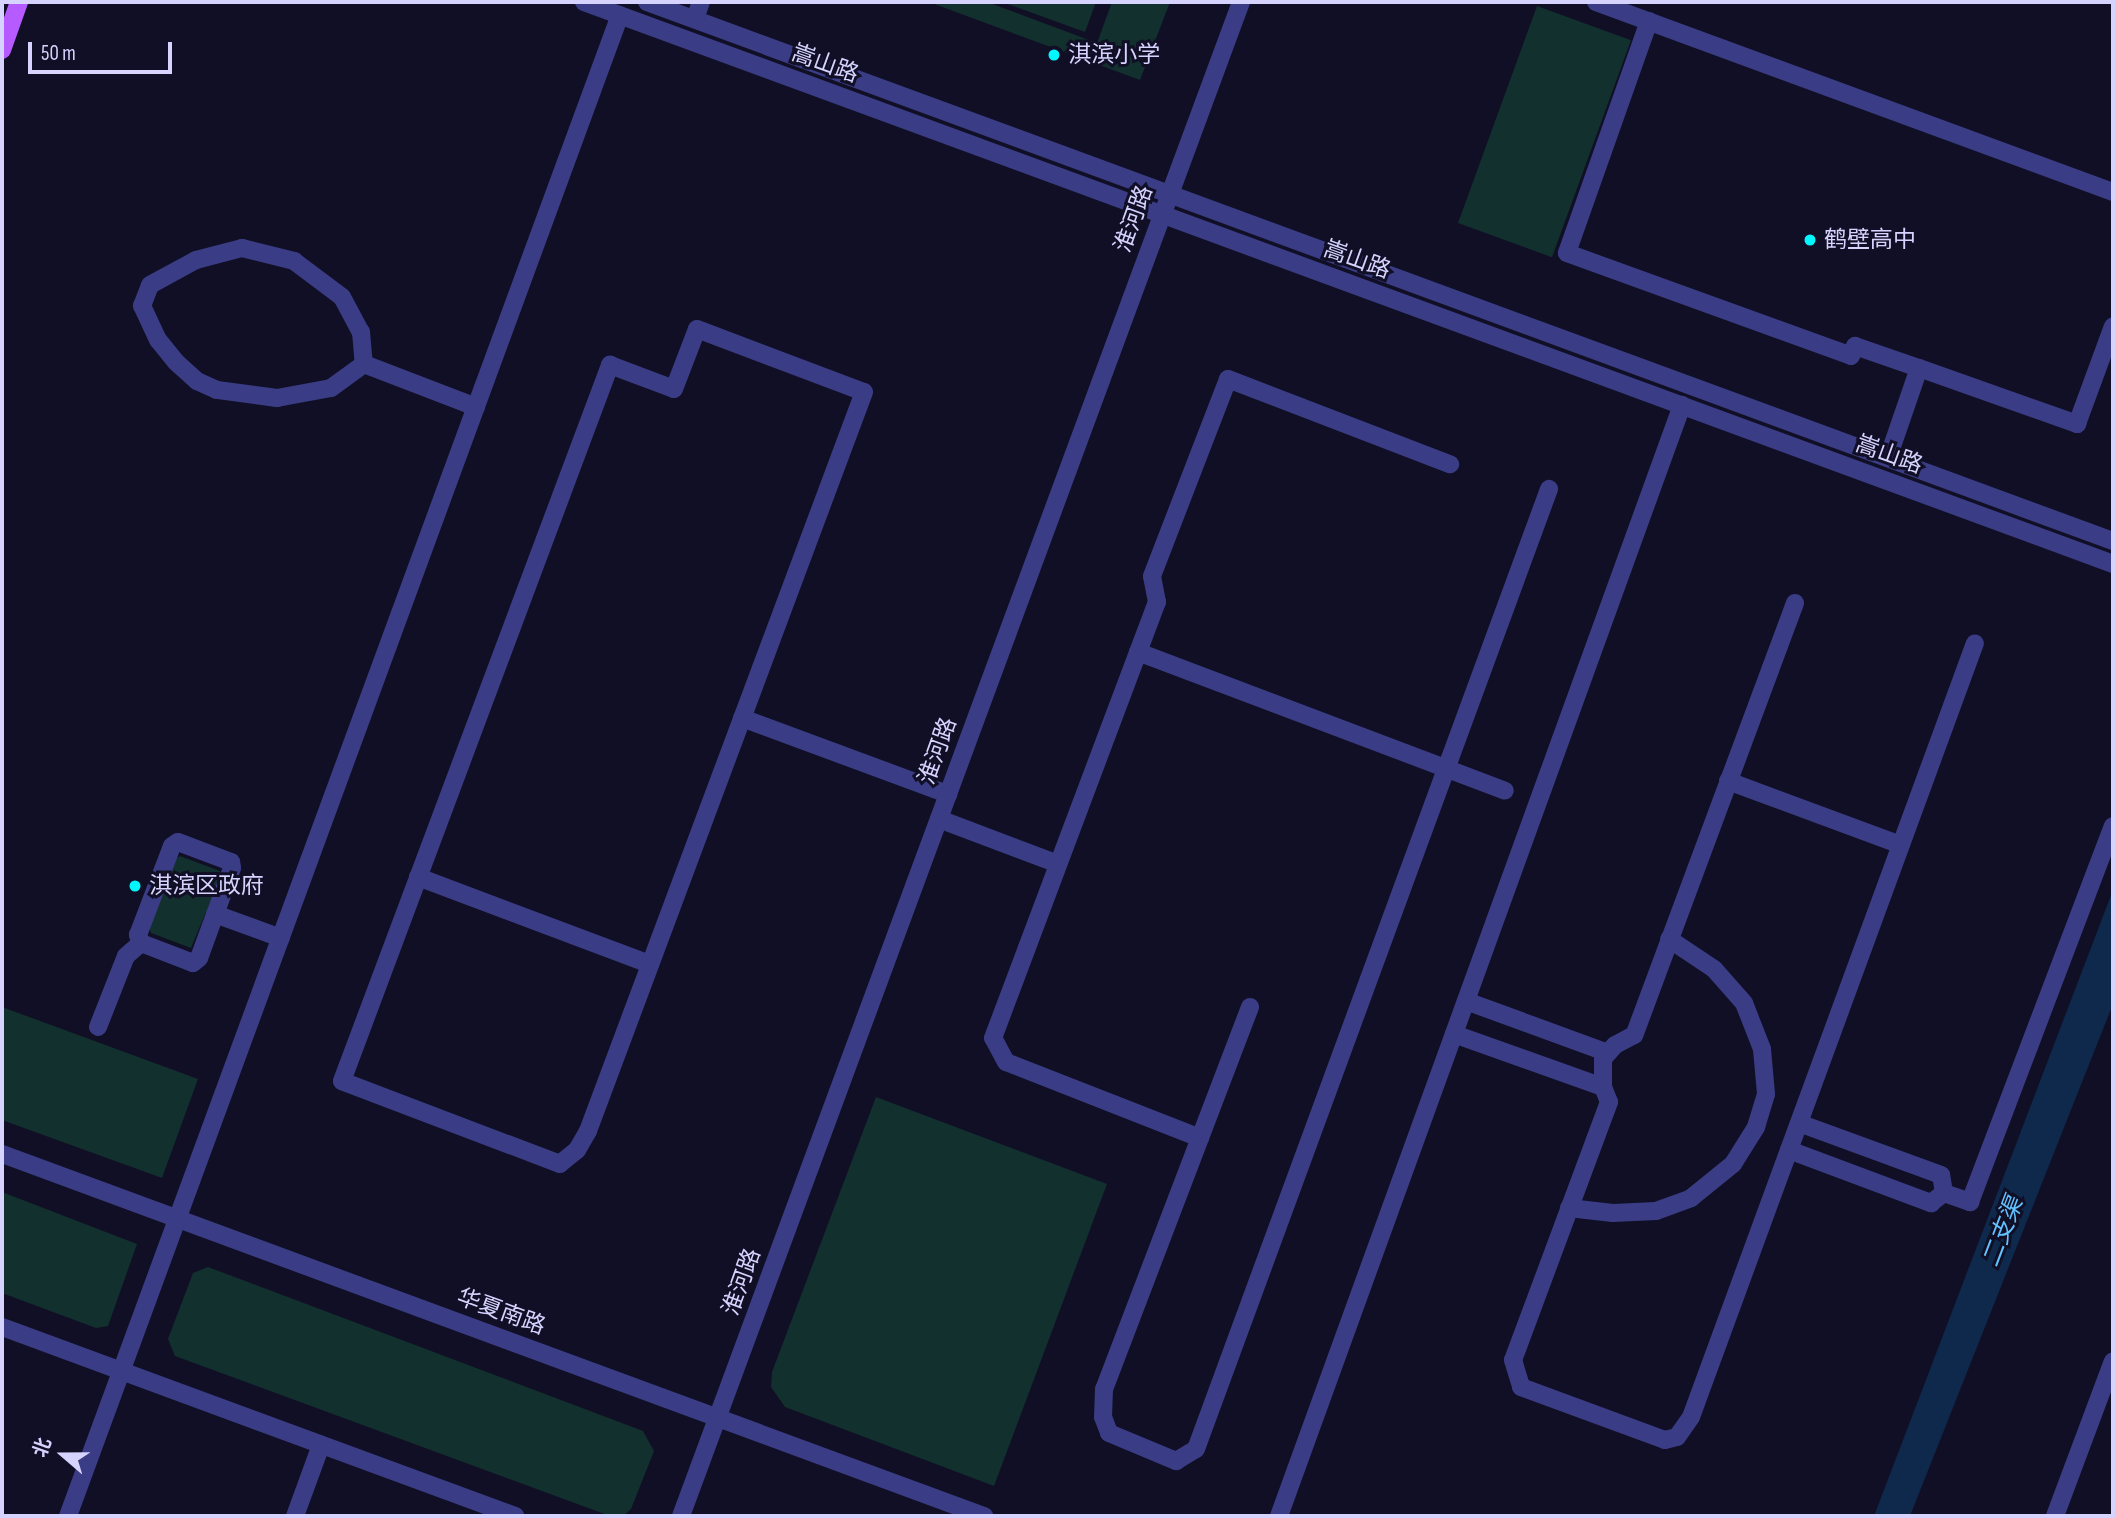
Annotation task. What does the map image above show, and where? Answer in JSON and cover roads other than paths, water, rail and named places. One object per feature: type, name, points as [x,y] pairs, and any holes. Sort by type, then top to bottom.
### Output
[{"type":"main road","points":[[2,50],[19,2]]},
{"type":"street","name":"嵩山路","points":[[584,2],[2113,564]]},
{"type":"street","name":"嵩山路","points":[[647,2],[2113,541]]},
{"type":"street","points":[[695,19],[701,2]]},
{"type":"street","name":"淮河路","points":[[681,1516],[1241,2]]},
{"type":"street","points":[[1597,2],[2113,192]]},
{"type":"street","points":[[68,1516],[620,15]]},
{"type":"street","points":[[1649,21],[1567,253],[1851,356],[1855,346],[2077,424],[2113,326]]},
{"type":"street","points":[[243,248],[267,251],[317,275],[342,298],[361,332],[364,364],[331,388],[277,398],[236,395],[197,381],[176,362],[158,340],[142,306],[150,285],[196,260],[243,248]]},
{"type":"street","points":[[697,329],[864,391],[742,718],[588,1131],[577,1150],[559,1164],[342,1081],[610,365],[674,389],[697,329]]},
{"type":"street","points":[[364,364],[476,407]]},
{"type":"street","points":[[1888,458],[1919,368]]},
{"type":"street","points":[[1200,1138],[1006,1062],[993,1038],[1157,602],[1152,576],[1228,379],[1450,464]]},
{"type":"street","points":[[1279,1516],[1682,405]]},
{"type":"street","points":[[1250,1007],[1104,1390],[1103,1418],[1109,1433],[1176,1461],[1196,1449],[1549,489]]},
{"type":"street","points":[[1795,603],[1634,1035],[1608,1053],[1601,1072],[1609,1102],[1513,1360],[1513,1371],[1521,1387],[1665,1440],[1677,1437],[1691,1417],[1975,643]]},
{"type":"street","points":[[1138,652],[1505,791]]},
{"type":"street","points":[[742,718],[948,794]]},
{"type":"street","points":[[1728,780],[1901,845]]},
{"type":"street","points":[[939,819],[1058,864]]},
{"type":"street","points":[[1944,1193],[1970,1202],[2113,826]]},
{"type":"street","points":[[98,1027],[126,956],[141,943],[143,922],[172,846],[178,842],[231,862],[215,914],[193,963],[141,943]]},
{"type":"street","points":[[418,877],[650,964]]},
{"type":"street","points":[[215,914],[281,938]]},
{"type":"street","points":[[1569,1208],[1613,1213],[1656,1211],[1691,1198],[1733,1164],[1756,1127],[1766,1094],[1762,1049],[1744,1003],[1714,969],[1669,939]]},
{"type":"street","points":[[1466,1001],[1608,1053]]},
{"type":"street","points":[[1454,1034],[1603,1087]]},
{"type":"street","points":[[1799,1123],[1941,1175],[1944,1193]]},
{"type":"street","points":[[1789,1150],[1931,1203],[1944,1193]]},
{"type":"street","name":"华夏南路","points":[[2,1154],[984,1516]]},
{"type":"street","points":[[2,1327],[515,1516]]},
{"type":"street","points":[[2055,1516],[2113,1361]]},
{"type":"street","points":[[295,1516],[321,1445]]},
{"type":"water","name":"二支渠","points":[[2113,890],[2113,1004],[1910,1516],[1874,1516]]},
{"type":"place","name":"淇滨小学","points":[[1054,55]]},
{"type":"place","name":"鹤壁高中","points":[[1810,240]]},
{"type":"place","name":"淇滨区政府","points":[[135,886]]}]
